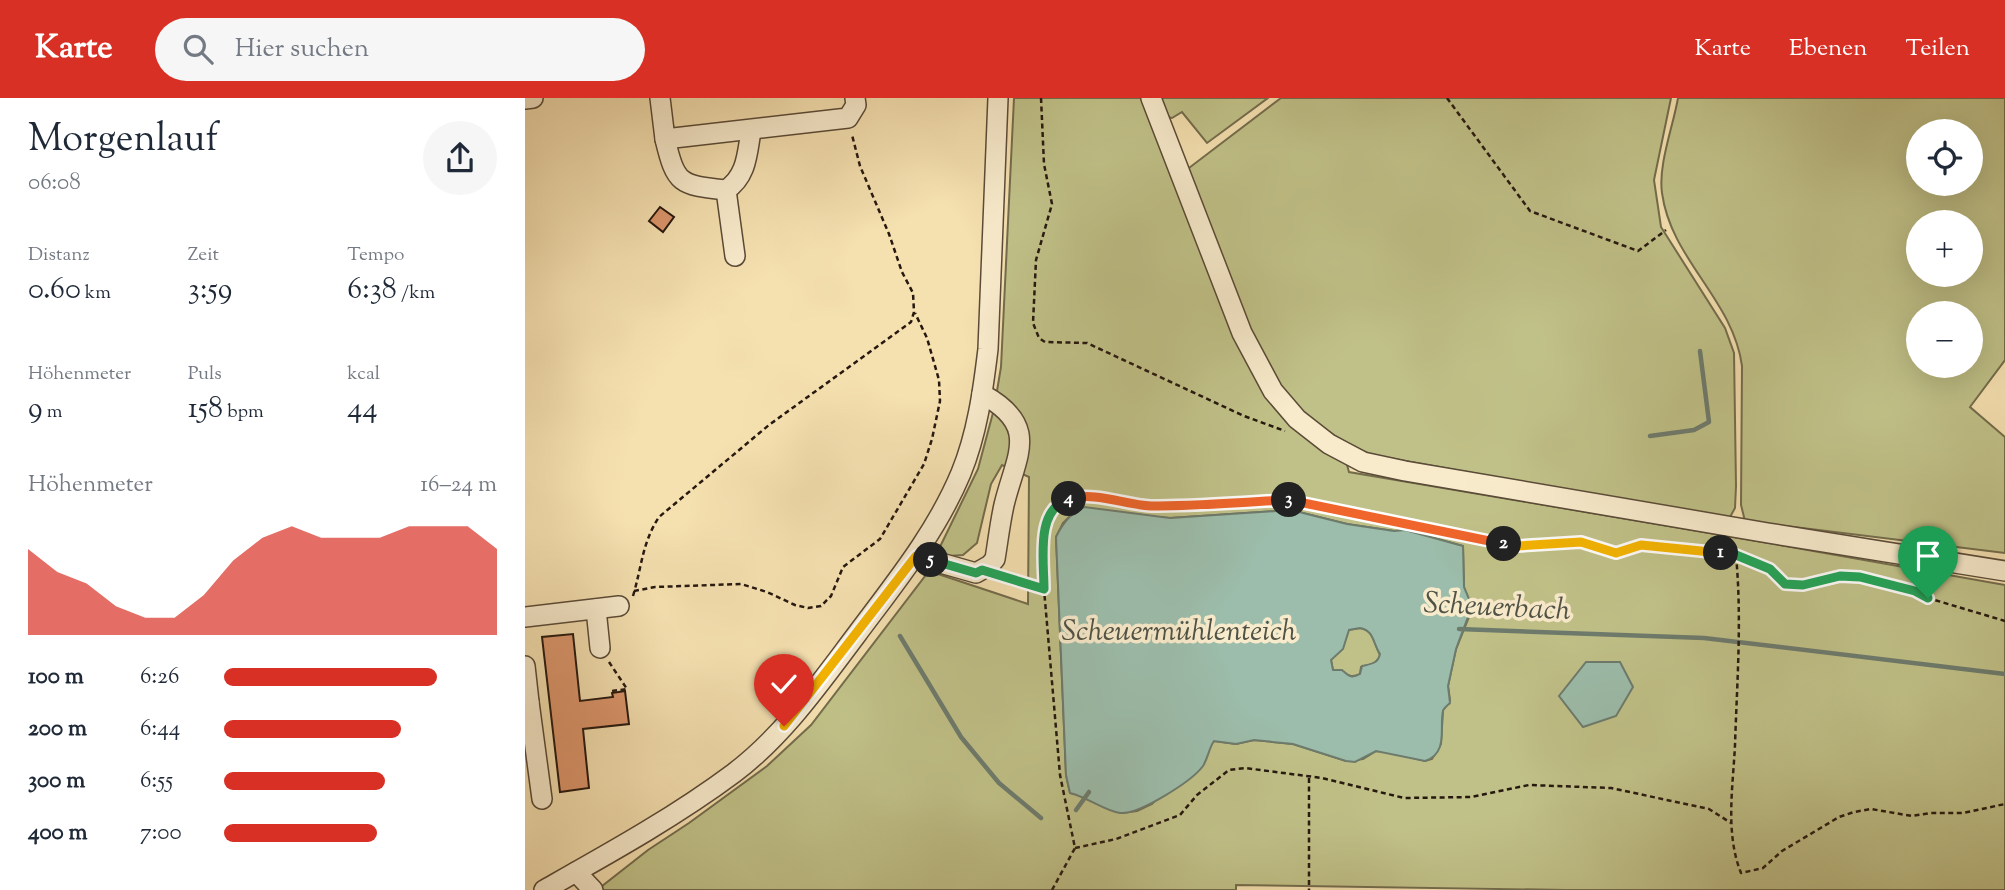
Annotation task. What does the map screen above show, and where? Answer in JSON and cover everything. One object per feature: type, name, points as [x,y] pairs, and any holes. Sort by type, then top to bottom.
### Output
[{"type":"street","points":[[525,99],[533,98]]},
{"type":"street","points":[[660,98],[665,139],[673,170],[680,178],[696,187],[726,190],[739,182],[746,165],[751,131]]},
{"type":"street","points":[[665,139],[848,118],[856,105],[855,98]]},
{"type":"street","points":[[544,890],[677,811],[751,759],[784,726],[814,690],[916,556],[943,509],[961,472],[982,394],[988,349],[998,98]]},
{"type":"street","points":[[1151,98],[1242,333],[1273,391],[1297,419],[1329,444],[1363,462],[1405,471],[2005,571]]},
{"type":"street","points":[[726,190],[734,256]]},
{"type":"street","points":[[916,556],[976,573],[995,559],[1004,505],[1021,450],[1017,430],[1004,406],[982,394]]},
{"type":"street","points":[[525,617],[619,606]]},
{"type":"street","points":[[596,609],[600,648]]},
{"type":"street","points":[[525,666],[527,702],[542,799]]},
{"type":"street","points":[[576,872],[593,890]]},
{"type":"path","points":[[1041,98],[1044,164],[1052,205],[1036,260],[1033,323],[1039,338],[1045,342],[1087,343],[1244,416],[1302,437],[1313,431]]},
{"type":"path","points":[[1447,98],[1530,211],[1638,251],[1666,230]]},
{"type":"path","points":[[619,606],[633,596],[644,547],[659,517],[769,425],[911,322],[914,312],[913,293],[860,166],[848,118]]},
{"type":"path","points":[[634,592],[655,587],[741,584],[767,592],[795,606],[807,608],[821,606],[831,596],[843,567],[880,539],[924,464],[932,439],[940,401],[939,380],[927,338],[914,312]]},
{"type":"path","points":[[1052,890],[1075,848],[1060,775],[1044,589],[1045,527],[1050,513],[1059,502],[1075,497],[1147,506],[1291,500],[1517,546],[1581,542],[1616,553],[1641,545],[1712,551],[1736,555],[1770,569],[1785,584],[1803,585],[1840,576],[1860,577],[1915,591],[1928,598],[2005,621]]},
{"type":"path","points":[[1736,555],[1739,632],[1731,823],[1734,854],[1741,873],[1763,868],[1781,851],[1839,817],[1854,812],[1871,809],[1912,816],[1963,813],[2005,804]]},
{"type":"path","points":[[982,570],[1044,589]]},
{"type":"path","points":[[600,648],[628,688],[612,691]]},
{"type":"path","points":[[1075,848],[1116,839],[1180,815],[1197,795],[1229,770],[1245,768],[1309,776],[1404,798],[1471,797],[1529,785],[1611,788],[1709,809],[1731,823]]},
{"type":"path","points":[[1309,776],[1309,890]]},
{"type":"green space","points":[[1014,98],[1143,98],[1236,340],[1346,461],[1349,472],[2005,585],[2005,890],[1566,890],[1236,885],[1236,890],[597,890],[648,850],[767,766],[811,725],[929,571],[1028,604],[1029,477],[1002,465],[991,484],[977,543],[963,555],[935,557],[978,469],[994,409],[1001,367]],"holes":[[[1291,510],[1347,524],[1394,531],[1405,530],[1463,546],[1464,587],[1469,617],[1456,649],[1448,686],[1450,700],[1443,710],[1441,744],[1432,759],[1425,761],[1376,751],[1363,759],[1346,761],[1293,744],[1254,740],[1236,744],[1214,741],[1152,804],[1137,811],[1122,813],[1070,793],[1066,775],[1056,537],[1063,523],[1074,512],[1170,518]]]},
{"type":"green space","points":[[1156,98],[1268,98],[1207,143],[1182,112],[1172,118],[1163,116]]},
{"type":"green space","points":[[1281,98],[1671,98],[1654,180],[1661,227],[1725,328],[1734,353],[1736,486],[1735,508],[1729,519],[1372,455],[1330,433],[1292,403],[1273,377],[1258,349],[1185,171]]},
{"type":"green space","points":[[1678,98],[2005,98],[2005,360],[1970,407],[2005,437],[2005,553],[1745,521],[1741,505],[1742,366],[1727,320],[1689,260],[1668,217],[1661,182]]},
{"type":"green space","points":[[1360,628],[1371,635],[1379,658],[1373,664],[1361,667],[1360,674],[1354,676],[1338,670],[1333,671],[1331,660],[1345,640],[1348,630]]},
{"type":"water","name":"Scheuermühlenteich","points":[[1084,507],[1170,518],[1291,510],[1347,524],[1394,531],[1405,530],[1463,546],[1464,587],[1472,606],[1456,649],[1448,686],[1450,703],[1443,711],[1442,739],[1437,752],[1425,761],[1376,751],[1355,762],[1293,744],[1254,740],[1236,744],[1214,741],[1205,763],[1197,772],[1165,796],[1139,809],[1114,812],[1070,793],[1066,775],[1056,537],[1067,519]],"holes":[[[1365,629],[1371,634],[1380,654],[1377,660],[1362,666],[1360,674],[1352,677],[1342,670],[1333,670],[1331,660],[1343,649],[1349,630]]]},
{"type":"water","points":[[1586,662],[1620,662],[1633,687],[1616,716],[1583,727],[1559,696]]},
{"type":"building","points":[[660,207],[674,217],[663,232],[649,221]]},
{"type":"building","points":[[573,634],[580,701],[613,697],[612,693],[625,691],[629,724],[583,729],[589,788],[560,792],[542,637]]},
{"type":"waterway","points":[[1650,436],[1694,430],[1709,422],[1700,351]]},
{"type":"waterway","name":"Scheuerbach","points":[[1459,629],[1704,638],[2005,674]]},
{"type":"waterway","name":"Scheuerbach","points":[[900,636],[961,737],[999,783],[1041,818]]},
{"type":"waterway","name":"Scheuerbach","points":[[1076,810],[1089,792]]},
{"type":"route","points":[[784,726],[916,556],[976,573],[982,570],[1044,589],[1046,520],[1059,502],[1075,497],[1147,506],[1291,500],[1517,546],[1581,542],[1616,553],[1641,545],[1712,551],[1736,555],[1770,569],[1785,584],[1803,585],[1840,576],[1860,577],[1915,591],[1928,598]]}]
